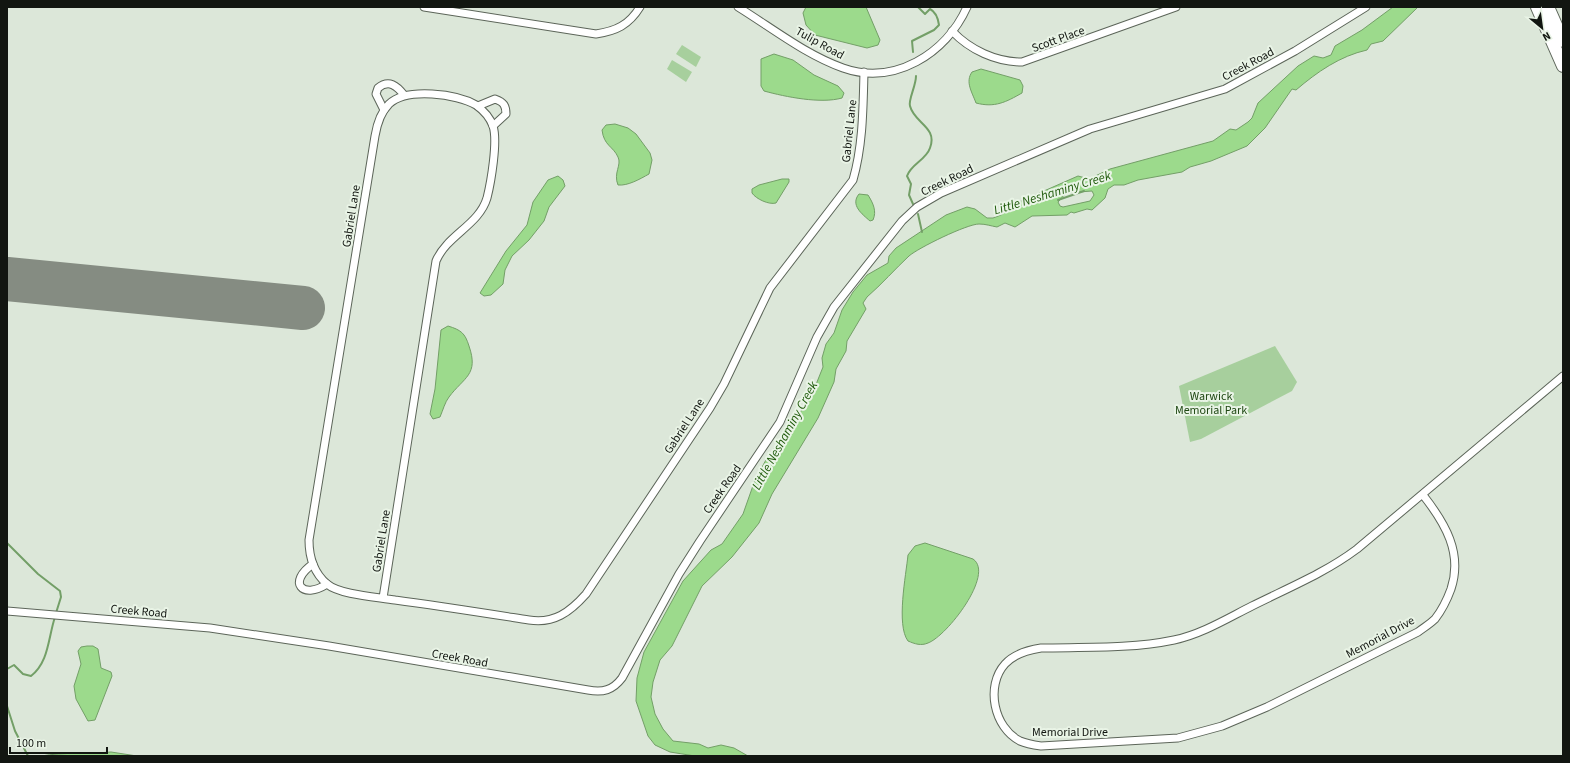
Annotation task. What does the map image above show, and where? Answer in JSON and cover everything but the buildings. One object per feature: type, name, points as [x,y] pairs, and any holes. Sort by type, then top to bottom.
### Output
[{"type":"highway","points":[[1537,7],[1563,66]]},
{"type":"highway","points":[[1548,7],[1563,41]]},
{"type":"street","points":[[424,7],[596,34],[622,27],[632,18],[640,7]]},
{"type":"street","name":"Tulip Road","points":[[738,7],[829,62],[851,71],[864,72],[891,70],[915,64],[938,48],[952,31],[967,7]]},
{"type":"street","name":"Scott Place","points":[[952,31],[970,47],[1000,59],[1022,62],[1176,7]]},
{"type":"street","name":"Creek Road","points":[[7,611],[210,628],[329,646],[593,691],[609,690],[617,685],[622,678],[687,561],[780,422],[817,337],[834,307],[902,221],[918,208],[941,193],[1090,129],[1225,89],[1295,51],[1366,7]]},
{"type":"street","name":"Gabriel Lane","points":[[384,110],[379,118],[375,136],[309,540],[309,552],[313,564],[327,584],[336,589],[383,598],[540,622],[559,616],[573,608],[586,594],[710,408],[724,384],[770,288],[853,180],[858,164],[861,144],[864,72]]},
{"type":"street","points":[[404,96],[396,85],[389,83],[383,84],[378,88],[376,94],[384,110],[390,103],[404,96],[416,93],[428,93],[466,100],[478,106],[493,126],[506,114],[506,107],[502,101],[495,99],[478,106]]},
{"type":"street","name":"Gabriel Lane","points":[[383,598],[436,261],[443,248],[478,216],[487,198],[495,151],[493,126]]},
{"type":"street","name":"Memorial Drive","points":[[1423,494],[1437,513],[1447,532],[1455,557],[1454,580],[1447,601],[1434,619],[1418,632],[1267,706],[1222,726],[1178,738],[1041,746],[1028,744],[1018,740],[1000,722],[996,712],[995,684],[999,672],[1006,663],[1017,655],[1041,648],[1145,644],[1175,640],[1204,630],[1342,560],[1563,376]]},
{"type":"street","points":[[313,564],[301,574],[299,580],[301,586],[305,590],[313,591],[327,584]]},
{"type":"green space","points":[[682,45],[701,57],[696,67],[676,54]]},
{"type":"green space","points":[[672,60],[692,72],[686,82],[667,69]]},
{"type":"green space","name":"Warwick Memorial Park","points":[[1275,346],[1297,382],[1292,391],[1201,439],[1190,442],[1179,386]]},
{"type":"water","points":[[806,7],[866,7],[880,40],[878,45],[867,48],[815,35],[806,25],[803,13]]},
{"type":"water","points":[[1393,7],[1418,7],[1383,41],[1371,44],[1367,50],[1347,56],[1312,77],[1296,90],[1292,89],[1265,128],[1247,146],[1211,161],[1190,167],[1182,172],[1138,180],[1124,185],[1114,185],[1108,189],[1105,198],[1092,210],[1087,209],[1074,213],[1071,212],[1067,215],[1032,216],[1015,227],[1005,223],[997,227],[979,224],[964,228],[914,252],[867,297],[863,303],[866,309],[847,341],[846,351],[836,369],[834,382],[818,418],[772,494],[759,523],[732,557],[702,586],[672,646],[660,660],[653,682],[651,697],[655,714],[663,729],[673,741],[699,744],[708,748],[721,745],[734,748],[748,756],[695,756],[670,752],[655,745],[648,736],[636,701],[637,678],[644,652],[683,581],[711,550],[722,544],[743,514],[755,480],[767,458],[797,418],[815,387],[823,367],[822,358],[826,344],[834,333],[842,310],[853,292],[867,275],[888,263],[889,256],[896,248],[946,215],[967,207],[975,209],[987,218],[993,218],[1001,215],[1019,202],[1078,176],[1089,179],[1110,169],[1213,141],[1230,129],[1236,130],[1252,118],[1258,103],[1298,66],[1314,56],[1323,58],[1331,55],[1335,46],[1362,30]],"holes":[[[1092,191],[1094,195],[1090,201],[1063,207],[1060,206],[1058,202],[1066,193]]]},
{"type":"water","points":[[774,54],[793,60],[814,75],[838,86],[844,93],[842,98],[834,100],[814,100],[764,91],[761,86],[761,59]]},
{"type":"water","points":[[981,69],[1020,80],[1023,86],[1022,93],[1000,103],[989,105],[976,103],[969,80],[972,72]]},
{"type":"water","points":[[615,124],[628,128],[636,134],[650,153],[652,160],[649,174],[634,182],[622,185],[618,185],[616,177],[619,163],[618,157],[607,143],[602,130],[606,125]]},
{"type":"water","points":[[558,176],[563,180],[565,186],[549,207],[544,221],[529,240],[512,256],[505,270],[503,284],[491,295],[484,296],[480,293],[506,251],[527,225],[533,202],[548,180]]},
{"type":"water","points":[[782,179],[789,179],[789,182],[776,203],[763,201],[752,193],[752,189],[759,185]]},
{"type":"water","points":[[859,194],[868,195],[874,207],[873,220],[870,221],[856,206]]},
{"type":"water","points":[[448,326],[459,331],[466,338],[472,356],[471,370],[465,380],[448,399],[440,417],[433,419],[430,414],[435,389],[441,330]]},
{"type":"water","points":[[925,543],[973,559],[978,567],[978,577],[966,604],[946,629],[928,643],[916,644],[908,641],[904,634],[902,612],[903,600],[908,555],[915,546]]},
{"type":"water","points":[[93,646],[98,649],[101,668],[111,672],[112,676],[95,720],[88,721],[76,699],[74,686],[81,664],[78,651],[81,647]]},
{"type":"water","points":[[111,752],[137,756],[41,756],[58,754]]},
{"type":"waterway","points":[[913,52],[912,41],[934,30],[939,25],[938,20],[932,10],[930,9],[925,14],[918,7]]},
{"type":"waterway","points":[[913,204],[909,195],[911,184],[907,176],[912,168],[928,152],[932,141],[928,130],[912,112],[910,106],[916,76]]},
{"type":"waterway","name":"Little Neshaminy Creek","points":[[1058,200],[1084,191]]},
{"type":"waterway","points":[[918,214],[922,232]]},
{"type":"waterway","points":[[7,543],[38,574],[60,591],[61,597],[56,613]]},
{"type":"waterway","points":[[7,669],[14,665],[23,674],[31,676],[37,670],[45,657],[55,617]]},
{"type":"waterway","points":[[7,706],[15,731],[28,756]]},
{"type":"runway","points":[[7,279],[303,308]]}]
